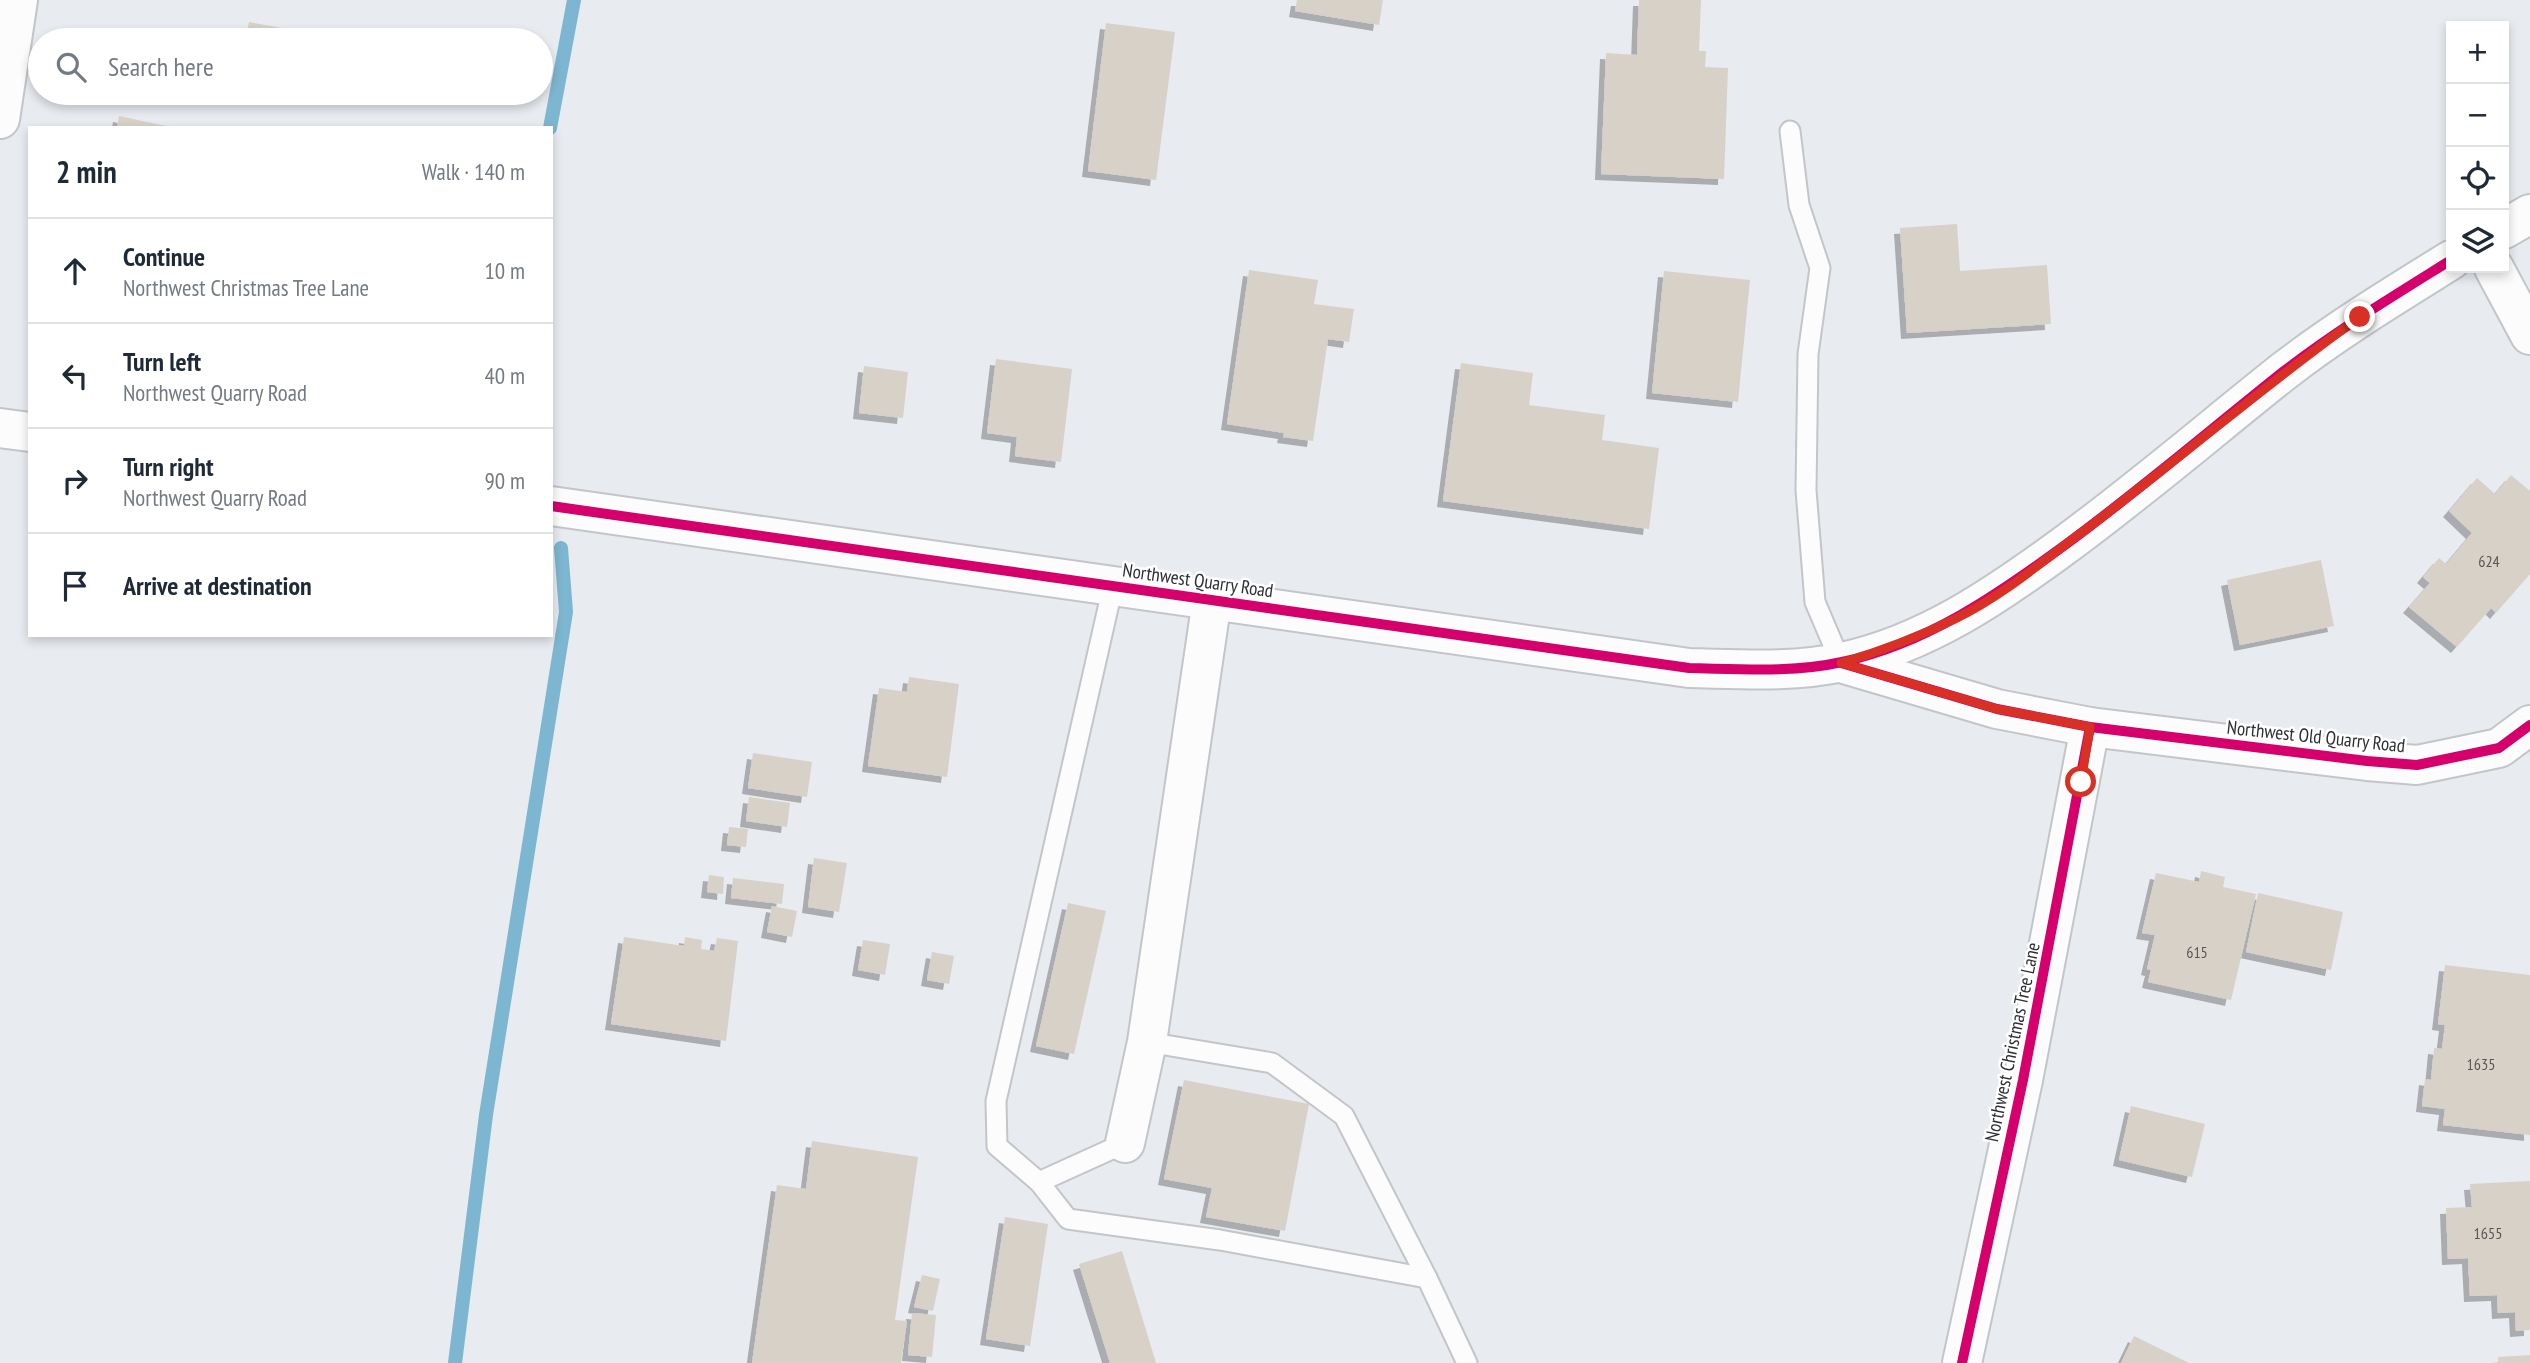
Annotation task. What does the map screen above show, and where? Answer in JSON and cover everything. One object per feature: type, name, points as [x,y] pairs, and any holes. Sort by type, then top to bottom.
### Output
[{"type":"street","points":[[0,119],[18,0]]},
{"type":"street","points":[[2509,226],[2530,214]]},
{"type":"street","name":"Northwest Quarry Road","points":[[553,506],[1689,668],[1781,669],[1841,663],[1900,644],[1957,618],[2003,590],[2113,510],[2287,369],[2360,317],[2446,263]]},
{"type":"street","points":[[2497,273],[2530,335]]},
{"type":"street","points":[[0,428],[28,432]]},
{"type":"street","points":[[1125,1143],[1147,1042],[1212,600]]},
{"type":"street","name":"Northwest Quarry Road","points":[[1841,663],[1997,709],[2090,727]]},
{"type":"street","name":"Northwest Old Quarry Road","points":[[2090,727],[2417,765],[2499,748],[2530,725]]},
{"type":"street","name":"Northwest Christmas Tree Lane","points":[[1962,1363],[2044,979],[2090,727]]},
{"type":"lane","points":[[1790,131],[1799,205],[1820,268],[1808,354],[1806,490],[1815,602],[1841,663]]},
{"type":"lane","points":[[1113,586],[996,1101],[997,1146],[1039,1182],[1068,1219],[1220,1240],[1427,1278]]},
{"type":"lane","points":[[1147,1042],[1272,1063],[1344,1116],[1467,1363]]},
{"type":"lane","points":[[1039,1182],[1125,1143]]},
{"type":"building","points":[[1297,0],[1383,0],[1379,25],[1295,11]]},
{"type":"building","points":[[1639,0],[1701,0],[1699,51],[1706,51],[1705,67],[1728,68],[1724,179],[1601,174],[1606,53],[1637,55]]},
{"type":"building","points":[[249,22],[282,28],[248,28]]},
{"type":"building","points":[[1106,23],[1175,32],[1156,180],[1088,171]]},
{"type":"building","points":[[119,116],[166,126],[117,126]]},
{"type":"building","points":[[1957,224],[1960,271],[2047,265],[2051,324],[1907,333],[1900,228]]},
{"type":"building","points":[[1249,270],[1318,280],[1314,304],[1354,309],[1349,342],[1328,339],[1313,441],[1283,437],[1284,433],[1227,424]]},
{"type":"building","points":[[1664,271],[1750,280],[1738,402],[1652,393]]},
{"type":"building","points":[[996,359],[1072,369],[1061,462],[1015,456],[1017,437],[987,433]]},
{"type":"building","points":[[1461,363],[1533,373],[1529,405],[1605,415],[1602,440],[1659,448],[1649,529],[1443,501]]},
{"type":"building","points":[[864,366],[908,372],[903,418],[859,413]]},
{"type":"building","points":[[2511,475],[2530,491],[2530,574],[2496,613],[2491,608],[2457,647],[2409,607],[2430,583],[2423,577],[2439,558],[2446,564],[2472,533],[2449,511],[2477,478],[2495,494]]},
{"type":"building","points":[[2321,560],[2334,626],[2240,645],[2227,580]]},
{"type":"building","points":[[909,677],[959,684],[947,777],[868,766],[879,688],[907,692]]},
{"type":"building","points":[[753,753],[812,762],[807,797],[748,788]]},
{"type":"building","points":[[749,797],[790,803],[787,827],[746,821]]},
{"type":"building","points":[[729,827],[748,829],[746,847],[727,845]]},
{"type":"building","points":[[814,858],[847,863],[839,912],[808,907]]},
{"type":"building","points":[[2201,871],[2225,877],[2223,887],[2256,894],[2231,1000],[2148,982],[2151,970],[2147,969],[2155,935],[2142,933],[2156,873],[2199,882]]},
{"type":"building","points":[[709,875],[724,877],[723,894],[707,892]]},
{"type":"building","points":[[733,878],[784,884],[782,904],[731,898]]},
{"type":"building","points":[[2258,893],[2343,912],[2331,970],[2246,952]]},
{"type":"building","points":[[1068,903],[1106,911],[1074,1054],[1036,1046]]},
{"type":"building","points":[[772,906],[797,911],[792,937],[767,932]]},
{"type":"building","points":[[624,937],[684,946],[685,937],[702,940],[701,949],[714,951],[717,938],[738,941],[726,1041],[611,1024]]},
{"type":"building","points":[[863,940],[890,944],[885,975],[858,970]]},
{"type":"building","points":[[932,952],[954,956],[949,984],[927,980]]},
{"type":"building","points":[[2445,965],[2530,975],[2530,1135],[2443,1125],[2445,1109],[2422,1106],[2425,1079],[2431,1080],[2434,1048],[2442,1049],[2445,1025],[2438,1024]]},
{"type":"building","points":[[1184,1080],[1309,1104],[1285,1231],[1206,1217],[1212,1188],[1164,1179]]},
{"type":"building","points":[[2131,1106],[2205,1124],[2192,1177],[2119,1160]]},
{"type":"building","points":[[812,1141],[918,1157],[895,1320],[907,1321],[901,1363],[752,1363],[777,1185],[806,1189]]},
{"type":"building","points":[[2530,1181],[2530,1330],[2516,1331],[2515,1312],[2498,1313],[2497,1295],[2470,1296],[2468,1258],[2448,1259],[2446,1208],[2472,1207],[2470,1184]]},
{"type":"building","points":[[1005,1217],[1048,1224],[1030,1346],[986,1339]]},
{"type":"building","points":[[1122,1251],[1156,1363],[1110,1363],[1079,1264]]},
{"type":"building","points":[[922,1275],[940,1279],[933,1311],[914,1307]]},
{"type":"building","points":[[912,1313],[936,1315],[932,1357],[908,1355]]},
{"type":"building","points":[[2134,1336],[2189,1363],[2121,1363]]},
{"type":"building","points":[[2530,1355],[2530,1363],[2498,1363],[2498,1357]]},
{"type":"waterway","points":[[550,126],[574,0]]},
{"type":"waterway","points":[[455,1363],[486,1115],[566,612],[561,548]]},
{"type":"cycle path","points":[[553,506],[1689,668],[1805,668],[1842,662],[1903,643],[1960,616],[1987,599],[2093,524],[2304,356],[2446,263]]},
{"type":"cycle path","points":[[1841,663],[1997,709],[2090,727],[2367,761],[2417,765],[2499,748],[2530,725]]},
{"type":"cycle path","points":[[1962,1363],[2023,1080],[2090,727]]},
{"type":"route","points":[[2081,782],[2090,727],[1997,709],[1841,663],[1888,649],[1957,618],[2003,590],[2113,510],[2287,369],[2360,317]]}]
